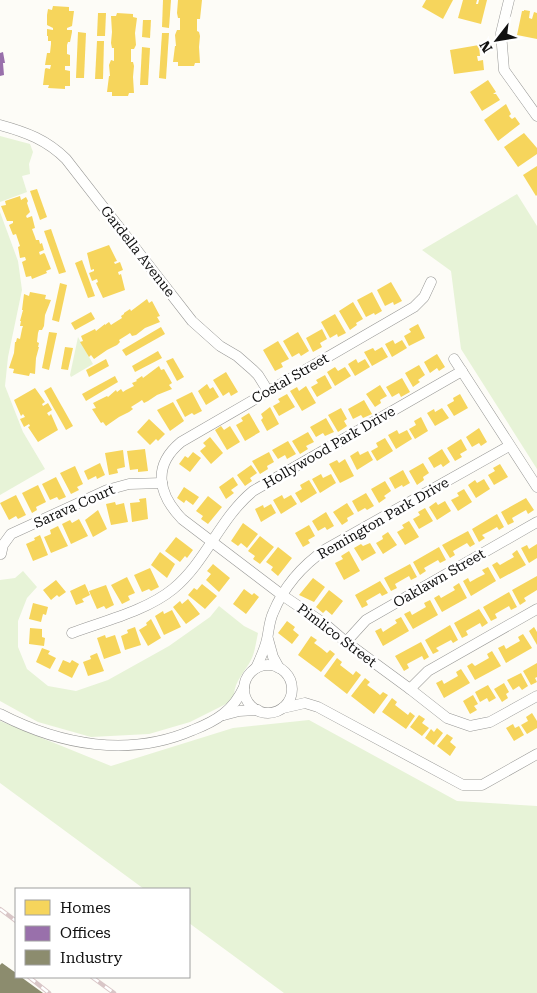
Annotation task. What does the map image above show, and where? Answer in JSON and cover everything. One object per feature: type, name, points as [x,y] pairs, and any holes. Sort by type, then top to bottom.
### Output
[{"type":"street","points":[[509,0],[502,33],[504,70],[537,116]]},
{"type":"street","name":"Gardella Avenue","points":[[0,125],[30,134],[56,148],[192,321],[220,346],[237,356],[253,370],[268,391]]},
{"type":"street","name":"Costal Street","points":[[162,483],[162,472],[167,456],[181,442],[414,307],[424,298],[431,282]]},
{"type":"street","points":[[454,359],[537,488]]},
{"type":"street","name":"Hollywood Park Drive","points":[[72,633],[148,605],[163,596],[183,579],[212,542],[234,509],[253,491],[462,371]]},
{"type":"street","name":"Remington Park Drive","points":[[256,668],[267,638],[273,612],[295,576],[310,560],[326,549],[509,446]]},
{"type":"street","name":"Pimlico Street","points":[[162,483],[164,494],[170,507],[182,519],[282,595],[325,624],[447,718],[470,726],[490,722],[537,696]]},
{"type":"street","name":"Sarava Court","points":[[1,554],[3,545],[11,534],[90,497],[120,486],[162,483]]},
{"type":"street","name":"Oaklawn Street","points":[[346,642],[366,620],[537,522]]},
{"type":"street","points":[[410,689],[428,671],[537,609]]},
{"type":"street","points":[[267,638],[273,657],[279,668],[290,679],[292,687],[291,695],[283,708]]},
{"type":"street","points":[[223,716],[234,705],[244,688],[246,680],[256,668],[268,665],[279,668]]},
{"type":"street","points":[[292,687],[305,703]]},
{"type":"street","points":[[244,688],[248,702],[258,710]]},
{"type":"street","points":[[0,714],[18,724],[78,742],[102,746],[126,746],[172,738],[239,711],[258,710],[268,713],[305,703],[318,707],[462,786],[482,785],[537,754]]},
{"type":"green space","points":[[0,136],[30,144],[33,152],[29,164],[30,174],[22,176],[27,192],[0,202]]},
{"type":"green space","points":[[517,194],[537,226],[537,469],[461,349],[451,271],[422,250]]},
{"type":"green space","points":[[0,212],[18,261],[22,290],[8,357],[5,386],[23,432],[45,469],[0,495]]},
{"type":"green space","points":[[78,337],[93,364],[71,377],[70,375]]},
{"type":"green space","points":[[23,571],[37,587],[27,598],[18,621],[18,647],[27,669],[48,686],[76,691],[108,680],[169,646],[210,617],[219,606],[244,626],[258,633],[252,657],[238,681],[234,696],[226,704],[190,722],[149,734],[91,737],[38,722],[0,701],[0,580],[15,578]]},
{"type":"green space","points":[[309,720],[457,801],[537,806],[537,993],[284,993],[190,924],[190,888],[143,888],[0,783],[0,721],[111,766],[233,728]]},
{"type":"building: Homes","points":[[163,0],[171,0],[169,28],[162,27]]},
{"type":"building: Homes","points":[[178,0],[202,0],[200,19],[197,19],[197,31],[200,36],[200,63],[195,63],[194,66],[178,66],[178,62],[173,62],[176,46],[175,35],[177,30],[180,30],[180,18],[178,18],[177,13]]},
{"type":"building: Homes","points":[[426,0],[453,0],[443,19],[422,7]]},
{"type":"building: Homes","points":[[463,0],[477,0],[476,4],[478,4],[479,0],[487,0],[481,24],[458,18]]},
{"type":"building: Homes","points":[[53,6],[69,7],[69,11],[74,11],[72,26],[67,28],[67,30],[72,30],[72,32],[70,42],[67,45],[67,54],[70,55],[70,66],[65,66],[65,70],[70,71],[70,86],[65,86],[65,89],[48,88],[49,85],[43,85],[45,69],[50,69],[51,65],[45,65],[47,53],[50,53],[51,44],[51,41],[48,41],[47,29],[53,30],[53,28],[47,25],[47,15],[48,9],[52,10]]},
{"type":"building: Homes","points":[[522,11],[530,11],[529,18],[532,19],[534,12],[537,13],[537,39],[517,35]]},
{"type":"building: Homes","points":[[98,13],[106,13],[105,36],[97,36]]},
{"type":"building: Homes","points":[[117,13],[133,14],[133,17],[137,18],[136,45],[134,49],[131,49],[131,62],[133,62],[134,66],[134,93],[129,93],[128,96],[112,96],[112,92],[107,92],[110,76],[109,65],[111,60],[114,61],[114,48],[112,48],[111,43],[111,16],[116,16]]},
{"type":"building: Homes","points":[[143,20],[151,20],[150,38],[142,37]]},
{"type":"building: Homes","points":[[78,32],[86,33],[84,78],[76,78]]},
{"type":"building: Homes","points":[[162,33],[169,33],[166,79],[159,78]]},
{"type":"building: Homes","points":[[97,41],[104,41],[103,79],[95,79]]},
{"type":"building: Homes","points":[[479,45],[480,56],[477,56],[478,61],[483,60],[484,70],[454,74],[450,50]]},
{"type":"building: Homes","points":[[142,47],[150,48],[148,85],[140,85]]},
{"type":"building: Homes","points":[[488,80],[496,92],[493,94],[496,94],[500,100],[482,111],[470,92]]},
{"type":"building: Homes","points":[[506,104],[511,114],[509,116],[512,119],[515,117],[520,124],[498,141],[484,120]]},
{"type":"building: Homes","points":[[524,133],[537,148],[537,154],[518,167],[504,147]]},
{"type":"building: Homes","points":[[537,166],[537,195],[536,196],[523,175]]},
{"type":"building: Homes","points":[[37,189],[47,217],[40,220],[30,191]]},
{"type":"building: Homes","points":[[20,196],[21,200],[26,197],[28,201],[30,212],[26,216],[27,218],[32,216],[35,228],[32,229],[36,240],[39,240],[40,244],[42,243],[44,250],[39,252],[40,255],[45,254],[51,269],[46,271],[47,273],[32,279],[31,276],[26,277],[22,262],[26,260],[25,257],[20,258],[18,247],[20,246],[16,234],[13,235],[9,225],[13,221],[7,221],[1,206],[6,205],[5,201]]},
{"type":"building: Homes","points":[[51,229],[66,272],[59,274],[44,231]]},
{"type":"building: Homes","points":[[109,245],[117,261],[114,262],[115,264],[120,262],[123,270],[118,272],[119,275],[121,274],[125,290],[103,298],[96,283],[98,282],[97,279],[92,281],[89,273],[94,271],[94,269],[91,270],[87,253]]},
{"type":"building: Homes","points":[[82,260],[95,296],[88,298],[75,263]]},
{"type":"building: Homes","points":[[391,282],[402,301],[394,305],[393,302],[385,306],[377,290]]},
{"type":"building: Homes","points":[[60,283],[67,285],[59,322],[52,320]]},
{"type":"building: Homes","points":[[30,292],[46,295],[45,299],[51,300],[45,315],[44,326],[38,333],[37,342],[39,347],[35,374],[30,373],[29,376],[13,373],[14,369],[9,368],[15,342],[17,338],[20,339],[23,326],[20,326],[20,321],[24,294],[29,296]]},
{"type":"building: Homes","points":[[372,292],[382,311],[366,317],[357,300]]},
{"type":"building: Homes","points":[[147,299],[149,303],[152,301],[160,316],[157,317],[160,322],[145,328],[136,335],[132,336],[130,333],[119,340],[120,342],[117,345],[94,359],[91,355],[89,357],[80,342],[83,341],[81,336],[95,329],[96,331],[109,322],[111,325],[122,318],[121,316],[124,313],[130,309],[131,311]]},
{"type":"building: Homes","points":[[353,302],[363,319],[350,330],[339,311]]},
{"type":"building: Homes","points":[[91,312],[95,319],[75,330],[71,323]]},
{"type":"building: Homes","points":[[335,314],[346,333],[338,337],[337,334],[330,338],[321,322]]},
{"type":"building: Homes","points":[[418,324],[425,338],[409,346],[404,336],[411,332],[409,329]]},
{"type":"building: Homes","points":[[161,327],[165,334],[126,356],[122,350]]},
{"type":"building: Homes","points":[[322,329],[327,339],[320,343],[322,347],[313,352],[306,338]]},
{"type":"building: Homes","points":[[49,332],[57,333],[49,370],[42,368]]},
{"type":"building: Homes","points":[[298,332],[309,351],[301,356],[299,353],[292,357],[283,341]]},
{"type":"building: Homes","points":[[393,340],[395,344],[402,340],[407,348],[392,357],[385,344]]},
{"type":"building: Homes","points":[[278,341],[289,359],[281,363],[283,367],[275,371],[263,350]]},
{"type":"building: Homes","points":[[65,347],[73,348],[68,370],[61,369]]},
{"type":"building: Homes","points":[[382,347],[388,357],[372,366],[364,352],[373,348],[375,351]]},
{"type":"building: Homes","points":[[158,351],[162,358],[135,372],[132,366]]},
{"type":"building: Homes","points":[[437,354],[445,367],[439,371],[437,368],[430,373],[424,362]]},
{"type":"building: Homes","points":[[173,358],[184,377],[177,381],[166,361]]},
{"type":"building: Homes","points":[[106,359],[109,366],[89,377],[86,370]]},
{"type":"building: Homes","points":[[356,359],[358,363],[365,359],[370,367],[355,376],[348,364]]},
{"type":"building: Homes","points":[[419,365],[425,375],[413,387],[405,373]]},
{"type":"building: Homes","points":[[159,366],[161,370],[164,369],[172,383],[169,385],[172,389],[144,403],[142,400],[131,407],[133,409],[129,412],[106,426],[103,422],[101,423],[92,409],[96,408],[93,403],[108,397],[116,390],[117,392],[121,389],[123,392],[134,386],[132,383],[142,376],[143,378]]},
{"type":"building: Homes","points":[[335,367],[338,371],[345,367],[351,376],[335,386],[327,372]]},
{"type":"building: Homes","points":[[226,372],[238,392],[231,396],[229,392],[223,396],[213,380]]},
{"type":"building: Homes","points":[[325,375],[332,388],[317,397],[311,387],[318,383],[316,380]]},
{"type":"building: Homes","points":[[115,376],[118,382],[86,401],[82,394]]},
{"type":"building: Homes","points":[[402,378],[410,392],[401,397],[399,393],[392,397],[386,387]]},
{"type":"building: Homes","points":[[207,384],[210,389],[213,387],[219,397],[206,405],[198,391]]},
{"type":"building: Homes","points":[[380,385],[387,396],[380,400],[381,403],[375,407],[366,394]]},
{"type":"building: Homes","points":[[306,386],[316,403],[302,411],[290,391],[297,387],[299,391]]},
{"type":"building: Homes","points":[[51,387],[73,426],[66,430],[44,391]]},
{"type":"building: Homes","points":[[35,388],[45,402],[42,404],[43,406],[48,403],[52,410],[47,413],[49,416],[51,414],[58,430],[38,442],[28,427],[30,426],[29,424],[24,427],[20,419],[25,417],[23,414],[21,416],[14,400]]},
{"type":"building: Homes","points":[[192,392],[202,411],[185,417],[176,400]]},
{"type":"building: Homes","points":[[287,394],[295,407],[279,416],[273,406],[280,402],[278,399]]},
{"type":"building: Homes","points":[[460,394],[468,408],[454,416],[447,405]]},
{"type":"building: Homes","points":[[364,400],[372,414],[363,418],[361,415],[353,419],[348,409]]},
{"type":"building: Homes","points":[[173,402],[184,421],[170,431],[157,410]]},
{"type":"building: Homes","points":[[270,407],[279,424],[267,431],[261,420],[263,418],[261,414]]},
{"type":"building: Homes","points":[[341,408],[347,419],[344,421],[347,426],[338,432],[328,415]]},
{"type":"building: Homes","points":[[442,408],[449,418],[435,426],[427,413],[434,409],[435,412]]},
{"type":"building: Homes","points":[[249,413],[260,432],[245,441],[236,425],[243,421],[241,418]]},
{"type":"building: Homes","points":[[421,417],[428,431],[415,439],[409,429],[416,425],[414,421]]},
{"type":"building: Homes","points":[[326,418],[334,432],[325,436],[323,433],[316,437],[310,427]]},
{"type":"building: Homes","points":[[149,419],[165,434],[158,441],[156,439],[150,445],[137,432]]},
{"type":"building: Homes","points":[[221,426],[224,430],[230,426],[240,442],[227,450],[215,430]]},
{"type":"building: Homes","points":[[479,428],[487,442],[481,446],[479,443],[472,447],[466,437]]},
{"type":"building: Homes","points":[[397,430],[399,434],[407,430],[412,439],[396,449],[388,435]]},
{"type":"building: Homes","points":[[308,432],[314,442],[306,446],[308,449],[300,454],[292,441]]},
{"type":"building: Homes","points":[[210,437],[223,453],[211,464],[200,451],[206,446],[203,443]]},
{"type":"building: Homes","points":[[385,438],[393,451],[377,461],[371,451],[378,447],[376,443]]},
{"type":"building: Homes","points":[[461,439],[467,450],[460,454],[462,457],[455,461],[447,448]]},
{"type":"building: Homes","points":[[288,441],[296,454],[287,459],[285,455],[278,459],[272,450]]},
{"type":"building: Homes","points":[[145,449],[148,471],[138,472],[138,469],[130,470],[127,451]]},
{"type":"building: Homes","points":[[442,449],[450,462],[443,467],[441,464],[434,468],[428,458]]},
{"type":"building: Homes","points":[[123,450],[125,467],[117,469],[118,473],[109,475],[105,453]]},
{"type":"building: Homes","points":[[358,451],[360,455],[368,451],[373,460],[357,470],[350,456]]},
{"type":"building: Homes","points":[[193,452],[201,458],[190,472],[179,464],[185,456],[188,458]]},
{"type":"building: Homes","points":[[269,452],[274,462],[267,466],[268,469],[260,474],[252,461]]},
{"type":"building: Homes","points":[[345,459],[354,476],[340,483],[329,464],[337,460],[339,463]]},
{"type":"building: Homes","points":[[100,463],[105,475],[97,479],[96,476],[88,480],[84,471]]},
{"type":"building: Homes","points":[[423,463],[429,473],[417,485],[409,471]]},
{"type":"building: Homes","points":[[500,464],[508,477],[494,485],[488,475],[495,471],[493,468]]},
{"type":"building: Homes","points":[[251,465],[257,473],[250,478],[252,481],[245,486],[237,475]]},
{"type":"building: Homes","points":[[75,466],[83,484],[77,487],[79,490],[71,494],[60,473]]},
{"type":"building: Homes","points":[[403,470],[410,483],[395,489],[389,478]]},
{"type":"building: Homes","points":[[321,474],[323,478],[331,474],[336,483],[320,493],[312,479]]},
{"type":"building: Homes","points":[[56,477],[66,497],[59,500],[57,497],[50,500],[42,484]]},
{"type":"building: Homes","points":[[233,477],[238,485],[231,490],[234,493],[226,499],[219,487]]},
{"type":"building: Homes","points":[[484,479],[490,489],[476,498],[468,485],[475,480],[477,483]]},
{"type":"building: Homes","points":[[309,480],[317,493],[301,503],[295,493],[302,489],[300,485]]},
{"type":"building: Homes","points":[[385,481],[391,491],[379,503],[371,489]]},
{"type":"building: Homes","points":[[38,485],[46,502],[36,507],[37,510],[32,513],[22,493]]},
{"type":"building: Homes","points":[[184,487],[199,497],[193,505],[186,500],[184,503],[177,498]]},
{"type":"building: Homes","points":[[464,489],[472,502],[458,511],[451,500],[459,496],[457,493]]},
{"type":"building: Homes","points":[[366,493],[374,506],[358,512],[352,501]]},
{"type":"building: Homes","points":[[16,495],[26,515],[18,519],[16,516],[9,520],[0,503]]},
{"type":"building: Homes","points":[[282,495],[284,499],[291,495],[297,504],[281,514],[273,500]]},
{"type":"building: Homes","points":[[208,496],[222,507],[208,524],[201,519],[203,516],[196,511]]},
{"type":"building: Homes","points":[[146,498],[148,519],[132,522],[130,503],[140,502],[139,499]]},
{"type":"building: Homes","points":[[526,498],[534,510],[528,514],[526,510],[512,518],[514,522],[508,525],[501,512]]},
{"type":"building: Homes","points":[[445,501],[451,511],[437,520],[429,507],[436,502],[438,505]]},
{"type":"building: Homes","points":[[115,502],[116,505],[124,503],[128,522],[111,525],[106,504]]},
{"type":"building: Homes","points":[[347,503],[354,514],[347,518],[348,521],[342,525],[333,512]]},
{"type":"building: Homes","points":[[271,504],[276,513],[261,522],[255,509],[263,505],[264,508]]},
{"type":"building: Homes","points":[[425,508],[433,521],[419,529],[413,519],[420,515],[418,512]]},
{"type":"building: Homes","points":[[98,510],[107,529],[93,537],[85,520]]},
{"type":"building: Homes","points":[[326,512],[334,526],[327,530],[325,527],[318,531],[312,521]]},
{"type":"building: Homes","points":[[497,514],[504,527],[499,530],[497,527],[482,535],[485,538],[479,542],[472,529]]},
{"type":"building: Homes","points":[[79,519],[88,536],[71,544],[62,524],[70,520],[72,523]]},
{"type":"building: Homes","points":[[409,521],[419,537],[405,545],[397,532],[404,528],[402,525]]},
{"type":"building: Homes","points":[[243,523],[258,534],[247,548],[241,543],[238,546],[231,541]]},
{"type":"building: Homes","points":[[309,525],[315,536],[308,540],[310,543],[303,547],[295,533]]},
{"type":"building: Homes","points":[[58,526],[68,546],[51,553],[44,537],[51,534],[50,530]]},
{"type":"building: Homes","points":[[468,531],[475,544],[470,547],[467,543],[453,551],[455,555],[450,558],[442,545]]},
{"type":"building: Homes","points":[[388,532],[397,545],[383,554],[376,543],[383,539],[382,536]]},
{"type":"building: Homes","points":[[40,535],[48,555],[33,561],[26,544],[35,540],[34,538]]},
{"type":"building: Homes","points":[[260,536],[274,547],[260,564],[253,559],[255,556],[248,551]]},
{"type":"building: Homes","points":[[176,537],[193,550],[187,558],[185,556],[180,562],[165,551]]},
{"type":"building: Homes","points":[[370,543],[376,553],[362,561],[354,548],[361,544],[363,546]]},
{"type":"building: Homes","points":[[537,544],[537,558],[529,563],[521,548],[527,545],[529,549]]},
{"type":"building: Homes","points":[[278,547],[292,558],[278,576],[271,570],[273,567],[266,562]]},
{"type":"building: Homes","points":[[439,547],[446,560],[440,563],[438,560],[424,568],[426,571],[420,575],[413,562]]},
{"type":"building: Homes","points":[[517,550],[526,565],[500,579],[492,565],[497,562],[500,565],[514,557],[512,554]]},
{"type":"building: Homes","points":[[349,551],[360,571],[344,580],[335,563],[343,559],[341,556]]},
{"type":"building: Homes","points":[[160,552],[175,564],[167,578],[151,565]]},
{"type":"building: Homes","points":[[213,564],[230,578],[219,592],[206,580],[211,574],[207,571]]},
{"type":"building: Homes","points":[[410,564],[417,577],[411,580],[409,576],[395,584],[397,588],[391,591],[384,578]]},
{"type":"building: Homes","points":[[488,567],[496,581],[471,596],[463,581],[468,578],[470,582],[485,574],[482,570]]},
{"type":"building: Homes","points":[[150,568],[159,587],[151,591],[149,589],[142,592],[134,575]]},
{"type":"building: Homes","points":[[537,576],[537,590],[524,598],[526,601],[520,605],[512,590]]},
{"type":"building: Homes","points":[[127,577],[135,593],[128,596],[130,600],[122,604],[111,585]]},
{"type":"building: Homes","points":[[313,578],[325,587],[314,602],[299,595]]},
{"type":"building: Homes","points":[[56,580],[66,592],[59,597],[57,595],[51,600],[43,590]]},
{"type":"building: Homes","points":[[380,581],[388,593],[382,596],[380,593],[366,601],[368,605],[362,608],[355,595]]},
{"type":"building: Homes","points":[[459,583],[467,598],[442,612],[434,598],[439,595],[441,598],[455,590],[453,587]]},
{"type":"building: Homes","points":[[85,584],[90,595],[82,599],[84,602],[76,605],[70,591]]},
{"type":"building: Homes","points":[[202,584],[217,596],[205,609],[188,595],[194,588],[197,590]]},
{"type":"building: Homes","points":[[106,585],[114,605],[106,609],[104,606],[97,609],[89,591]]},
{"type":"building: Homes","points":[[244,589],[252,595],[254,593],[259,597],[246,614],[233,604]]},
{"type":"building: Homes","points":[[329,590],[343,601],[332,615],[326,610],[323,613],[316,607]]},
{"type":"building: Homes","points":[[509,592],[517,607],[511,610],[509,606],[495,614],[497,618],[491,621],[483,607]]},
{"type":"building: Homes","points":[[188,599],[200,614],[186,624],[173,607],[180,601],[182,604]]},
{"type":"building: Homes","points":[[430,600],[438,615],[413,629],[404,614],[410,611],[412,615],[426,607],[424,603]]},
{"type":"building: Homes","points":[[33,603],[48,607],[46,615],[43,614],[41,622],[29,619]]},
{"type":"building: Homes","points":[[479,609],[488,623],[482,627],[480,623],[466,631],[468,635],[462,638],[454,623]]},
{"type":"building: Homes","points":[[172,610],[181,627],[164,635],[155,616],[163,611],[164,614]]},
{"type":"building: Homes","points":[[401,617],[409,631],[383,646],[375,631],[381,628],[383,632],[397,623],[395,620]]},
{"type":"building: Homes","points":[[151,619],[161,638],[148,646],[139,630],[147,625],[146,623]]},
{"type":"building: Homes","points":[[287,621],[295,627],[293,630],[299,635],[292,644],[278,633]]},
{"type":"building: Homes","points":[[450,625],[458,640],[453,643],[451,640],[436,648],[439,651],[433,654],[425,640]]},
{"type":"building: Homes","points":[[135,627],[141,645],[125,650],[121,636],[128,633],[127,630]]},
{"type":"building: Homes","points":[[534,627],[537,632],[537,645],[529,631]]},
{"type":"building: Homes","points":[[30,628],[42,629],[42,637],[45,638],[44,646],[29,644]]},
{"type":"building: Homes","points":[[523,634],[532,648],[506,663],[498,648],[504,645],[506,649],[520,641],[518,637]]},
{"type":"building: Homes","points":[[105,635],[106,638],[115,635],[121,653],[104,659],[97,638]]},
{"type":"building: Homes","points":[[311,636],[317,640],[314,643],[327,653],[330,650],[335,654],[321,672],[298,655]]},
{"type":"building: Homes","points":[[421,642],[429,657],[424,660],[422,656],[407,664],[409,668],[404,671],[395,656]]},
{"type":"building: Homes","points":[[42,648],[50,651],[48,654],[56,658],[50,669],[36,662]]},
{"type":"building: Homes","points":[[492,651],[501,666],[475,680],[467,666],[472,663],[475,666],[489,658],[487,654]]},
{"type":"building: Homes","points":[[97,653],[104,671],[88,676],[83,662],[91,659],[90,656]]},
{"type":"building: Homes","points":[[337,658],[342,662],[340,665],[353,675],[356,671],[361,675],[347,694],[324,676]]},
{"type":"building: Homes","points":[[63,660],[70,663],[72,660],[79,664],[72,678],[58,671]]},
{"type":"building: Homes","points":[[537,663],[537,677],[535,678],[537,682],[531,685],[523,671]]},
{"type":"building: Homes","points":[[461,669],[470,683],[444,698],[436,683],[442,680],[444,684],[458,676],[456,672]]},
{"type":"building: Homes","points":[[521,673],[528,686],[522,690],[519,686],[513,690],[507,680]]},
{"type":"building: Homes","points":[[365,678],[370,682],[367,685],[380,695],[383,692],[388,695],[374,714],[351,696]]},
{"type":"building: Homes","points":[[504,683],[509,692],[506,694],[508,698],[502,702],[494,689]]},
{"type":"building: Homes","points":[[488,685],[496,698],[489,702],[487,698],[480,702],[475,692]]},
{"type":"building: Homes","points":[[473,695],[478,704],[474,706],[477,710],[470,714],[463,701]]},
{"type":"building: Homes","points":[[392,698],[397,702],[395,705],[408,715],[410,712],[415,716],[406,729],[382,712]]},
{"type":"building: Homes","points":[[532,713],[537,721],[537,728],[527,734],[521,725],[528,721],[526,717]]},
{"type":"building: Homes","points":[[419,715],[425,719],[422,723],[429,728],[422,736],[410,727]]},
{"type":"building: Homes","points":[[513,724],[515,728],[519,726],[524,735],[514,741],[506,728]]},
{"type":"building: Homes","points":[[437,728],[443,733],[434,745],[425,738],[431,729],[434,732]]},
{"type":"building: Homes","points":[[447,734],[453,738],[450,742],[456,747],[450,756],[437,746]]},
{"type":"building: Offices","points":[[3,52],[5,63],[3,63],[4,75],[0,76],[0,53]]},
{"type":"building: Industry","points":[[2,963],[15,972],[15,978],[22,978],[43,993],[0,993],[0,965]]},
{"type":"railway","points":[[0,909],[15,920]]},
{"type":"railway","points":[[30,978],[49,993]]},
{"type":"railway","points":[[93,978],[114,993]]}]
